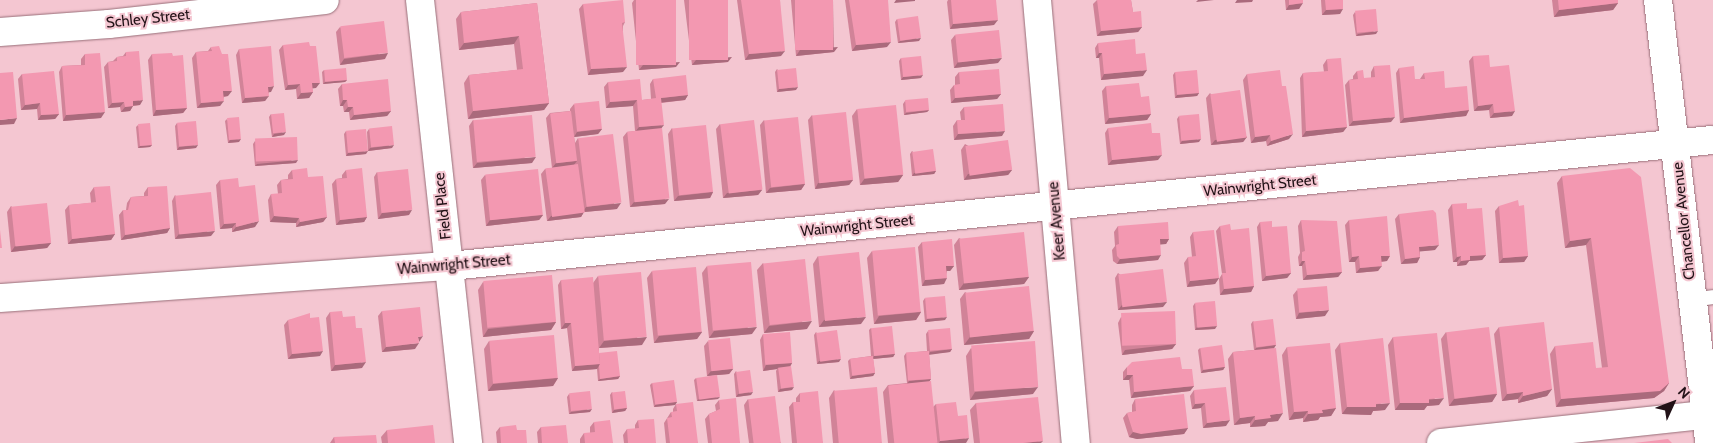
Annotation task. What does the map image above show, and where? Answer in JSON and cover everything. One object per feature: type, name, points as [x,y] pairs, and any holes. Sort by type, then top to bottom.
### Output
[{"type":"street","name":"Schley Street","points":[[0,32],[109,24],[325,0]]},
{"type":"street","name":"Field Place","points":[[420,0],[468,443]]},
{"type":"street","name":"Keer Avenue","points":[[1037,0],[1076,443]]},
{"type":"street","name":"Chancellor Avenue","points":[[1658,0],[1676,146],[1703,298],[1709,443]]},
{"type":"street","name":"Wainwright Street","points":[[0,298],[450,266],[1676,146],[1713,140]]},
{"type":"street","points":[[1441,443],[1709,414]]},
{"type":"building","points":[[623,0],[625,22],[622,23],[627,67],[591,69],[583,4]]},
{"type":"building","points":[[636,0],[676,0],[676,65],[636,65]]},
{"type":"building","points":[[689,0],[728,0],[728,60],[689,60]]},
{"type":"building","points":[[741,0],[780,0],[785,51],[749,54]]},
{"type":"building","points":[[795,0],[833,0],[833,50],[795,50]]},
{"type":"building","points":[[849,0],[888,0],[891,42],[856,45]]},
{"type":"building","points":[[951,0],[996,0],[998,20],[953,24]]},
{"type":"building","points":[[1097,0],[1131,0],[1133,12],[1141,11],[1142,27],[1101,31]]},
{"type":"building","points":[[1289,0],[1303,0],[1303,3],[1289,5]]},
{"type":"building","points":[[1325,0],[1343,0],[1343,9],[1326,10]]},
{"type":"building","points":[[1558,0],[1618,0],[1618,3],[1559,10]]},
{"type":"building","points":[[537,3],[549,103],[473,111],[469,75],[523,69],[519,36],[464,43],[461,12]]},
{"type":"building","points":[[1376,9],[1378,31],[1357,33],[1355,11]]},
{"type":"building","points":[[918,16],[921,38],[900,41],[897,19]]},
{"type":"building","points":[[384,21],[388,53],[344,58],[340,26]]},
{"type":"building","points":[[999,30],[1002,58],[958,62],[955,35]]},
{"type":"building","points":[[1135,39],[1136,54],[1145,53],[1147,70],[1104,74],[1102,53],[1099,53],[1098,43]]},
{"type":"building","points":[[309,42],[310,46],[316,46],[320,83],[312,83],[313,92],[301,93],[300,84],[288,85],[283,45]]},
{"type":"building","points":[[219,46],[222,54],[228,54],[232,91],[223,91],[224,101],[201,103],[196,52],[212,51],[211,47]]},
{"type":"building","points":[[271,46],[274,86],[268,87],[269,96],[245,98],[239,49]]},
{"type":"building","points":[[139,51],[143,100],[133,101],[133,106],[125,107],[124,102],[112,103],[108,62],[117,61],[117,57],[126,56],[126,52]]},
{"type":"building","points":[[100,53],[105,112],[66,115],[62,66],[85,65],[85,54]]},
{"type":"building","points":[[172,53],[173,56],[183,55],[187,108],[156,110],[152,54]]},
{"type":"building","points":[[1489,55],[1490,67],[1509,65],[1515,111],[1494,113],[1493,104],[1478,106],[1473,56]]},
{"type":"building","points":[[921,56],[923,75],[903,77],[901,58]]},
{"type":"building","points":[[1341,58],[1347,127],[1306,131],[1303,73],[1328,71],[1327,59]]},
{"type":"building","points":[[1390,65],[1395,117],[1353,121],[1349,80],[1358,79],[1357,71],[1363,70],[1364,78],[1375,77],[1374,66]]},
{"type":"building","points":[[1414,66],[1415,79],[1425,79],[1424,73],[1444,71],[1445,88],[1467,86],[1469,110],[1404,118],[1399,68]]},
{"type":"building","points":[[346,68],[347,80],[325,82],[324,70]]},
{"type":"building","points":[[796,68],[798,87],[779,89],[777,70]]},
{"type":"building","points":[[999,69],[1001,94],[955,98],[954,85],[960,84],[959,72]]},
{"type":"building","points":[[1197,70],[1199,93],[1177,95],[1175,72]]},
{"type":"building","points":[[1280,70],[1282,86],[1286,86],[1293,134],[1271,141],[1270,135],[1255,137],[1247,74]]},
{"type":"building","points":[[54,71],[59,114],[41,115],[40,103],[25,105],[22,74]]},
{"type":"building","points":[[13,72],[17,118],[0,120],[0,73]]},
{"type":"building","points":[[686,75],[688,95],[661,98],[664,125],[639,127],[637,100],[610,102],[608,82],[640,79],[642,100],[656,98],[653,79]]},
{"type":"building","points":[[388,79],[391,111],[354,115],[353,107],[348,107],[347,100],[343,100],[342,84]]},
{"type":"building","points":[[1139,83],[1141,97],[1149,96],[1151,114],[1109,118],[1106,86]]},
{"type":"building","points":[[1240,90],[1247,138],[1217,142],[1210,94]]},
{"type":"building","points":[[928,98],[929,110],[906,112],[905,100]]},
{"type":"building","points":[[599,101],[602,129],[577,131],[574,104]]},
{"type":"building","points":[[1003,104],[1005,131],[958,134],[957,120],[965,120],[964,107]]},
{"type":"building","points":[[896,105],[903,175],[865,179],[857,109]]},
{"type":"building","points":[[571,111],[577,161],[556,163],[550,114]]},
{"type":"building","points":[[846,112],[853,180],[819,183],[812,116]]},
{"type":"building","points":[[284,113],[286,132],[273,133],[271,114]]},
{"type":"building","points":[[1199,114],[1201,139],[1181,141],[1179,116]]},
{"type":"building","points":[[532,115],[536,157],[477,162],[473,120]]},
{"type":"building","points":[[239,117],[241,139],[229,140],[227,118]]},
{"type":"building","points":[[798,117],[805,184],[771,187],[764,121]]},
{"type":"building","points":[[754,120],[763,189],[729,194],[720,124]]},
{"type":"building","points":[[196,121],[198,145],[179,147],[177,123]]},
{"type":"building","points":[[150,123],[152,145],[140,146],[138,124]]},
{"type":"building","points":[[1151,123],[1152,133],[1160,133],[1162,155],[1112,160],[1108,128]]},
{"type":"building","points":[[706,125],[713,192],[679,195],[672,129]]},
{"type":"building","points":[[392,126],[394,145],[371,147],[369,128]]},
{"type":"building","points":[[662,128],[669,199],[635,202],[627,132]]},
{"type":"building","points":[[366,129],[368,151],[348,153],[346,131]]},
{"type":"building","points":[[613,134],[621,202],[587,207],[578,138]]},
{"type":"building","points":[[297,137],[298,160],[256,161],[255,138]]},
{"type":"building","points":[[1008,140],[1012,170],[970,176],[965,146]]},
{"type":"building","points":[[933,149],[936,171],[915,174],[912,152]]},
{"type":"building","points":[[578,164],[585,213],[552,217],[545,169]]},
{"type":"building","points":[[307,168],[308,177],[323,176],[327,217],[300,222],[299,218],[274,216],[271,194],[282,193],[281,180],[293,179],[292,170]]},
{"type":"building","points":[[362,168],[367,217],[340,220],[336,179],[347,178],[346,170]]},
{"type":"building","points":[[1630,168],[1641,177],[1669,383],[1660,391],[1561,399],[1555,346],[1593,342],[1596,368],[1608,367],[1591,238],[1570,241],[1562,176]]},
{"type":"building","points":[[408,169],[412,210],[381,213],[377,172]]},
{"type":"building","points":[[538,169],[543,215],[490,220],[485,175]]},
{"type":"building","points":[[238,178],[239,187],[255,185],[259,221],[236,227],[236,223],[224,224],[220,180]]},
{"type":"building","points":[[110,186],[115,234],[72,239],[69,205],[96,202],[94,187]]},
{"type":"building","points":[[167,186],[170,228],[125,235],[123,210],[128,210],[131,197],[148,196],[148,187]]},
{"type":"building","points":[[211,192],[215,231],[179,235],[175,196]]},
{"type":"building","points":[[1518,200],[1519,206],[1524,205],[1528,256],[1503,258],[1499,206]]},
{"type":"building","points":[[47,203],[51,243],[15,247],[11,207]]},
{"type":"building","points":[[1467,203],[1467,209],[1482,208],[1486,255],[1470,256],[1470,260],[1461,261],[1461,256],[1457,257],[1452,204]]},
{"type":"building","points":[[1433,210],[1436,213],[1439,245],[1419,247],[1420,257],[1405,259],[1399,214]]},
{"type":"building","points":[[1387,216],[1390,256],[1381,256],[1382,266],[1360,268],[1359,256],[1352,257],[1349,220]]},
{"type":"building","points":[[1301,220],[1337,221],[1342,272],[1307,275],[1305,261],[1302,261],[1302,252],[1305,251]]},
{"type":"building","points":[[1272,221],[1272,227],[1287,226],[1291,273],[1266,276],[1260,222]]},
{"type":"building","points":[[1168,222],[1169,239],[1160,239],[1161,255],[1120,259],[1117,256],[1116,245],[1119,244],[1118,226]]},
{"type":"building","points":[[1230,224],[1231,230],[1249,228],[1254,286],[1224,289],[1222,273],[1226,273],[1220,226]]},
{"type":"building","points":[[0,230],[2,248],[0,248]]},
{"type":"building","points":[[1214,230],[1219,278],[1190,281],[1188,257],[1196,256],[1193,232]]},
{"type":"building","points":[[1024,232],[1029,277],[964,284],[959,239]]},
{"type":"building","points":[[952,239],[954,266],[946,266],[947,278],[925,280],[922,242]]},
{"type":"building","points":[[915,247],[921,312],[878,316],[872,251]]},
{"type":"building","points":[[859,252],[866,317],[825,321],[818,256]]},
{"type":"building","points":[[805,259],[811,321],[770,325],[763,263]]},
{"type":"building","points":[[751,262],[757,327],[713,331],[707,266]]},
{"type":"building","points":[[696,267],[702,332],[658,336],[652,271]]},
{"type":"building","points":[[1163,269],[1167,302],[1122,307],[1118,274]]},
{"type":"building","points":[[641,272],[647,337],[604,341],[598,276]]},
{"type":"building","points":[[552,275],[556,322],[487,328],[483,281]]},
{"type":"building","points":[[593,277],[600,364],[575,366],[571,323],[565,323],[561,280]]},
{"type":"building","points":[[1029,286],[1034,331],[970,337],[965,293]]},
{"type":"building","points":[[1327,286],[1329,310],[1299,313],[1297,289]]},
{"type":"building","points":[[945,296],[947,317],[927,319],[925,298]]},
{"type":"building","points":[[1215,301],[1217,326],[1197,328],[1195,303]]},
{"type":"building","points":[[420,307],[423,336],[418,337],[419,343],[386,347],[382,311]]},
{"type":"building","points":[[342,311],[343,317],[355,316],[356,328],[362,328],[366,362],[335,365],[330,312]]},
{"type":"building","points":[[1175,311],[1176,344],[1122,346],[1121,313]]},
{"type":"building","points":[[310,313],[310,318],[319,317],[323,351],[292,354],[288,320]]},
{"type":"building","points":[[1273,319],[1276,345],[1256,347],[1253,321]]},
{"type":"building","points":[[1544,322],[1552,389],[1523,396],[1523,392],[1507,394],[1499,327]]},
{"type":"building","points":[[892,326],[895,354],[874,356],[871,328]]},
{"type":"building","points":[[1489,327],[1497,394],[1454,399],[1446,332]]},
{"type":"building","points":[[950,328],[952,349],[930,351],[928,330]]},
{"type":"building","points":[[837,330],[841,359],[820,362],[816,333]]},
{"type":"building","points":[[790,332],[792,363],[765,365],[763,334]]},
{"type":"building","points":[[1437,333],[1444,398],[1429,399],[1429,403],[1400,403],[1393,337]]},
{"type":"building","points":[[554,335],[558,378],[493,384],[489,341]]},
{"type":"building","points":[[730,338],[733,369],[711,371],[708,340]]},
{"type":"building","points":[[1383,338],[1390,403],[1376,404],[1376,407],[1347,407],[1340,343]]},
{"type":"building","points":[[1035,341],[1038,387],[974,391],[971,345]]},
{"type":"building","points":[[1330,343],[1336,408],[1322,410],[1323,413],[1308,414],[1308,411],[1294,412],[1287,347]]},
{"type":"building","points":[[1222,345],[1225,367],[1203,370],[1200,348]]},
{"type":"building","points":[[1276,348],[1283,413],[1270,415],[1271,418],[1255,420],[1255,416],[1240,418],[1233,352]]},
{"type":"building","points":[[617,351],[620,376],[600,379],[599,353]]},
{"type":"building","points":[[929,351],[931,379],[908,381],[906,353]]},
{"type":"building","points":[[873,356],[875,373],[852,376],[850,359]]},
{"type":"building","points":[[1180,357],[1182,369],[1192,369],[1194,386],[1134,392],[1133,375],[1127,375],[1127,367],[1132,362]]},
{"type":"building","points":[[791,366],[794,387],[781,389],[778,368]]},
{"type":"building","points":[[750,370],[753,392],[739,394],[736,372]]},
{"type":"building","points":[[717,375],[720,397],[699,400],[696,378]]},
{"type":"building","points":[[674,380],[677,402],[655,405],[652,383]]},
{"type":"building","points":[[931,381],[937,443],[894,443],[888,385]]},
{"type":"building","points":[[877,387],[882,443],[839,443],[834,391]]},
{"type":"building","points":[[1226,387],[1230,420],[1207,423],[1205,403],[1195,404],[1194,390]]},
{"type":"building","points":[[590,391],[592,409],[571,411],[569,393]]},
{"type":"building","points":[[625,391],[627,408],[614,409],[612,393]]},
{"type":"building","points":[[818,391],[823,443],[797,443],[793,402],[800,402],[800,393]]},
{"type":"building","points":[[1184,394],[1188,428],[1141,434],[1133,432],[1127,413],[1136,411],[1135,399]]},
{"type":"building","points":[[775,396],[781,443],[754,443],[748,399]]},
{"type":"building","points":[[1038,397],[1043,441],[980,443],[976,403]]},
{"type":"building","points":[[736,398],[740,443],[712,443],[709,414],[720,409],[719,400]]},
{"type":"building","points":[[693,402],[698,443],[670,443],[667,418],[672,417],[671,412],[677,411],[676,404]]},
{"type":"building","points":[[956,402],[958,416],[967,415],[969,438],[940,441],[936,404]]},
{"type":"building","points":[[654,419],[656,443],[628,443],[627,429],[639,428],[638,420]]},
{"type":"building","points":[[610,420],[613,443],[585,443],[584,433],[595,432],[594,422]]},
{"type":"building","points":[[433,425],[435,443],[388,443],[387,430]]},
{"type":"building","points":[[516,425],[517,430],[526,430],[527,443],[501,443],[500,427]]},
{"type":"building","points":[[566,425],[568,443],[542,443],[541,427]]},
{"type":"building","points":[[376,435],[377,443],[335,443],[334,437]]},
{"type":"building","points":[[1668,439],[1672,443],[1634,443]]}]
